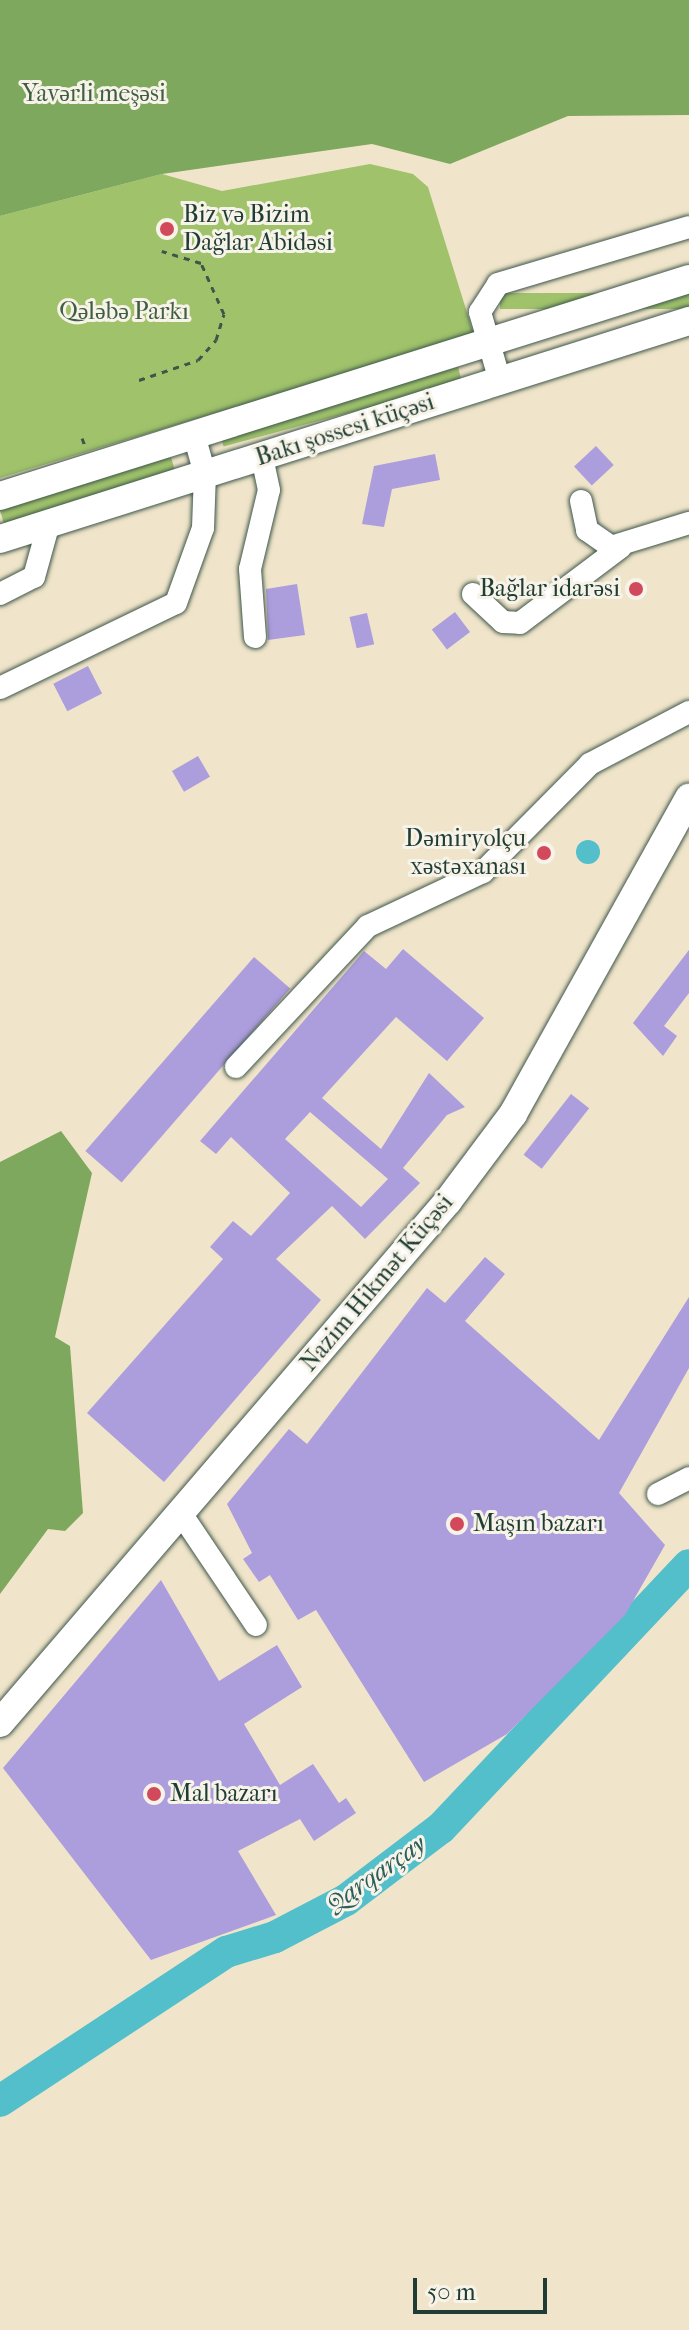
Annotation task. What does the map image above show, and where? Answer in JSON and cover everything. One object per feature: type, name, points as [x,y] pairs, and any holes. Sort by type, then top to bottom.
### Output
[{"type":"main road","name":"Bakı şossesi küçəsi","points":[[0,496],[689,279]]},
{"type":"main road","name":"Bakı şossesi küçəsi","points":[[0,539],[689,321]]},
{"type":"main road","name":"Nazim Hikmət Küçəsi","points":[[0,1723],[448,1201],[513,1114],[685,815]]},
{"type":"street","points":[[500,381],[480,312],[498,284],[689,227]]},
{"type":"street","points":[[0,688],[176,603],[198,553],[205,474],[194,435]]},
{"type":"street","points":[[255,637],[250,569],[269,490],[262,456]]},
{"type":"street","points":[[581,501],[593,538],[621,547]]},
{"type":"street","points":[[0,594],[34,577],[49,523]]},
{"type":"street","points":[[473,594],[503,622],[520,623],[621,547],[663,525],[689,523]]},
{"type":"street","points":[[236,1067],[368,926],[483,872],[590,764],[689,712]]},
{"type":"street","points":[[658,1494],[689,1478]]},
{"type":"street","points":[[180,1512],[256,1625]]},
{"type":"path","points":[[139,380],[198,360],[216,340],[224,314],[201,263],[162,251]]},
{"type":"path","points":[[82,438],[85,446]]},
{"type":"green space","name":"Yavərli meşəsi","points":[[0,0],[689,0],[689,115],[568,116],[450,164],[372,144],[162,174],[0,216]]},
{"type":"green space","name":"Qələbə Parkı","points":[[370,164],[413,174],[428,187],[474,335],[0,478],[0,216],[162,174],[222,191]]},
{"type":"green space","points":[[500,293],[689,293],[689,309],[500,309]]},
{"type":"green space","points":[[458,367],[462,382],[224,446],[219,431]]},
{"type":"green space","points":[[171,457],[176,474],[4,524],[0,506]]},
{"type":"green space","points":[[61,1131],[92,1173],[55,1337],[70,1346],[83,1513],[65,1531],[48,1529],[0,1594],[0,1162]]},
{"type":"water","points":[[588,840],[597,843],[600,852],[597,861],[588,864],[579,861],[576,852],[579,843]]},
{"type":"building","points":[[596,446],[614,465],[592,485],[574,466]]},
{"type":"building","points":[[435,454],[440,480],[392,489],[384,527],[362,524],[374,466]]},
{"type":"building","points":[[297,584],[305,635],[268,640],[266,589]]},
{"type":"building","points":[[455,612],[470,632],[447,649],[432,629]]},
{"type":"building","points":[[367,613],[374,644],[357,648],[349,617]]},
{"type":"building","points":[[88,666],[102,694],[67,711],[53,684]]},
{"type":"building","points":[[198,756],[210,777],[184,792],[172,771]]},
{"type":"building","points":[[403,949],[484,1018],[447,1061],[396,1017],[322,1098],[381,1149],[429,1073],[465,1107],[447,1115],[403,1168],[420,1183],[365,1239],[332,1206],[276,1259],[321,1300],[164,1482],[87,1413],[223,1259],[210,1247],[233,1221],[251,1236],[290,1193],[231,1137],[216,1154],[200,1141],[364,951],[386,969]],"holes":[[[310,1112],[388,1179],[361,1207],[285,1139]]]},
{"type":"building","points":[[689,950],[689,993],[664,1026],[677,1036],[663,1056],[633,1023]]},
{"type":"building","points":[[254,957],[290,988],[122,1182],[85,1151]]},
{"type":"building","points":[[571,1094],[589,1108],[542,1169],[524,1155]]},
{"type":"building","name":"Maşın bazarı","points":[[485,1257],[505,1274],[465,1321],[599,1440],[689,1297],[689,1368],[619,1493],[665,1545],[625,1615],[507,1734],[424,1782],[316,1610],[298,1620],[270,1575],[259,1582],[243,1559],[252,1553],[227,1504],[289,1429],[307,1444],[427,1288],[445,1303]]},
{"type":"building","name":"Mal bazarı","points":[[161,1580],[219,1681],[277,1645],[302,1687],[244,1724],[280,1785],[313,1764],[339,1803],[346,1798],[356,1813],[314,1841],[300,1819],[238,1851],[276,1915],[151,1960],[3,1768]]},
{"type":"waterway","name":"Qarqarçay","points":[[0,2101],[226,1952],[275,1937],[346,1900],[441,1828],[689,1565]]},
{"type":"place","name":"Biz və Bizim Dağlar Abidəsi","points":[[167,229]]},
{"type":"place","name":"Bağlar idarəsi","points":[[636,589]]},
{"type":"place","name":"Dəmiryolçu xəstəxanası","points":[[544,853]]},
{"type":"place","name":"Maşın bazarı","points":[[457,1524]]},
{"type":"place","name":"Mal bazarı","points":[[154,1794]]}]
